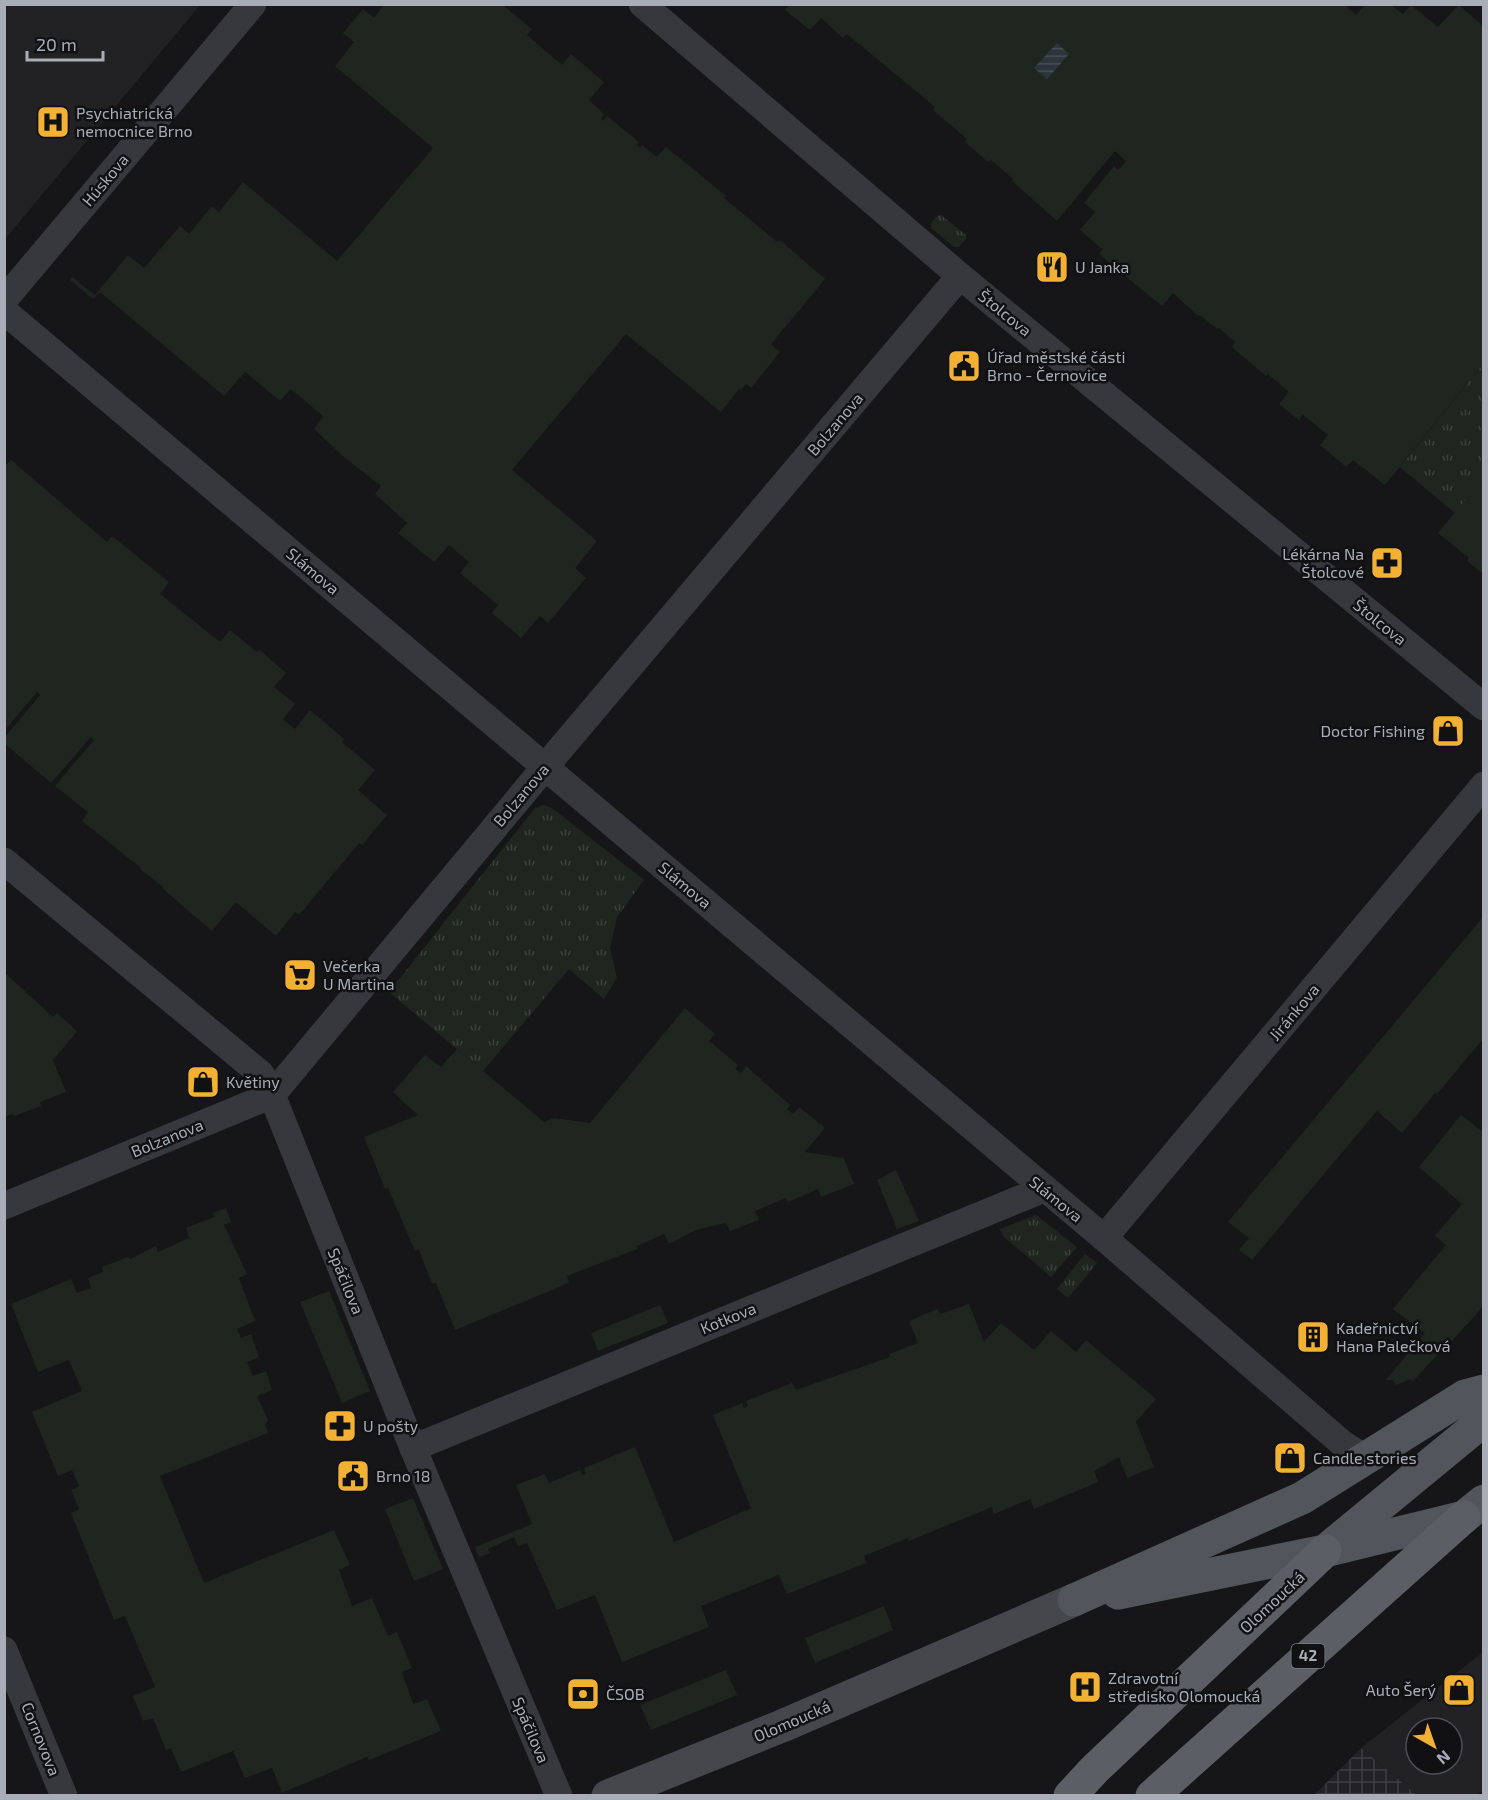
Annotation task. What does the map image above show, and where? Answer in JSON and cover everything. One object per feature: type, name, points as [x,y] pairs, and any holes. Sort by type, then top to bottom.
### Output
[{"type":"highway","name":"42","points":[[1152,1796],[1474,1509]]},
{"type":"highway","name":"Olomoucká","points":[[1070,1796],[1094,1770],[1325,1551]]},
{"type":"main road","points":[[1074,1600],[1302,1498],[1465,1396],[1484,1391]]},
{"type":"main road","name":"Olomoucká","points":[[1325,1551],[1484,1420]]},
{"type":"main road","points":[[1074,1600],[1167,1584],[1325,1551],[1474,1509]]},
{"type":"main road","name":"Olomoucká","points":[[608,1796],[782,1726],[1074,1600]]},
{"type":"street","name":"Húskova","points":[[4,300],[253,4]]},
{"type":"street","name":"Štolcova","points":[[642,4],[960,276],[1484,707]]},
{"type":"street","name":"Bolzanova","points":[[4,1206],[272,1095],[545,767],[960,276]]},
{"type":"street","name":"Slámova","points":[[4,311],[1104,1238],[1335,1436],[1365,1458]]},
{"type":"street","name":"Jiránkova","points":[[1104,1238],[1484,785]]},
{"type":"street","name":"Spáčilova","points":[[4,861],[261,1074],[272,1095],[413,1448],[559,1796]]},
{"type":"street","name":"Kotkova","points":[[413,1448],[1044,1189]]},
{"type":"street","name":"Cornovova","points":[[4,1650],[64,1796]]},
{"type":"shaded area","name":"Psychiatrická nemocnice Brno","points":[[4,5],[200,5],[5,239]]},
{"type":"shaded area","points":[[1057,43],[1069,54],[1047,79],[1034,68]]},
{"type":"shaded area","name":"Auto Šerý","points":[[1483,1652],[1484,1790],[1477,1795],[1417,1795],[1361,1748]]},
{"type":"shaded area","points":[[1361,1748],[1417,1795],[1314,1795]]},
{"type":"green space","points":[[385,4],[503,5],[532,29],[527,35],[562,65],[571,54],[604,82],[589,100],[604,114],[601,119],[603,121],[607,116],[639,142],[637,145],[640,148],[642,145],[657,157],[666,147],[777,242],[780,240],[825,279],[771,344],[780,352],[751,388],[746,384],[741,390],[739,389],[721,412],[626,334],[512,470],[597,541],[575,568],[586,578],[548,623],[540,616],[521,638],[492,613],[498,605],[460,573],[469,562],[449,545],[434,562],[398,533],[407,523],[375,494],[381,486],[344,457],[314,429],[323,416],[291,389],[280,401],[245,372],[224,396],[100,292],[93,299],[70,280],[72,277],[95,295],[128,255],[144,268],[180,226],[189,234],[212,206],[219,212],[243,182],[337,261],[433,148],[335,66],[354,42],[343,33],[363,9],[374,18]]},
{"type":"green space","points":[[790,4],[1344,4],[1356,15],[1365,5],[1391,5],[1403,14],[1411,5],[1438,27],[1459,5],[1483,26],[1483,364],[1385,485],[1353,460],[1346,467],[1320,445],[1328,435],[1303,415],[1299,420],[1279,404],[1289,392],[1232,347],[1235,342],[1219,328],[1217,329],[1200,315],[1198,316],[1173,293],[1162,306],[1099,254],[1102,249],[1080,230],[1095,212],[1084,203],[1114,166],[1118,170],[1126,161],[1115,151],[1057,221],[991,160],[988,162],[965,142],[967,139],[933,110],[935,107],[847,34],[843,38],[821,18],[810,30],[785,10]]},
{"type":"green space","points":[[938,215],[966,235],[966,239],[959,247],[954,247],[931,228],[931,223]]},
{"type":"green space","points":[[1483,364],[1483,479],[1455,513],[1400,467]]},
{"type":"green space","points":[[11,460],[107,542],[112,536],[169,582],[160,594],[220,642],[230,630],[257,652],[260,650],[286,673],[274,687],[295,704],[283,719],[295,729],[310,710],[344,739],[342,742],[375,770],[358,790],[387,815],[362,845],[359,843],[299,915],[295,912],[276,936],[236,902],[212,931],[141,868],[82,821],[88,812],[55,786],[94,740],[91,737],[51,783],[5,744],[5,737],[40,695],[37,692],[5,730],[4,467]]},
{"type":"green space","points":[[1483,479],[1483,574],[1467,561],[1469,558],[1438,533]]},
{"type":"green space","points":[[543,805],[552,808],[644,880],[617,917],[610,948],[617,978],[604,999],[569,969],[483,1071],[389,992],[535,808]]},
{"type":"green space","points":[[1483,917],[1483,1039],[1402,1133],[1377,1111],[1252,1260],[1239,1250],[1249,1238],[1228,1222]]},
{"type":"green space","points":[[5,973],[53,1017],[57,1013],[77,1031],[53,1060],[66,1092],[40,1102],[41,1106],[5,1117]]},
{"type":"green space","points":[[685,1008],[715,1034],[709,1041],[738,1065],[735,1069],[741,1073],[746,1066],[790,1105],[787,1109],[793,1114],[799,1107],[825,1128],[805,1152],[844,1158],[854,1184],[821,1197],[818,1189],[788,1202],[786,1198],[755,1211],[759,1220],[730,1231],[726,1223],[696,1230],[669,1244],[664,1234],[637,1246],[637,1249],[567,1276],[569,1283],[455,1330],[436,1283],[432,1284],[419,1250],[415,1251],[388,1188],[385,1189],[364,1137],[418,1115],[393,1092],[425,1055],[441,1067],[457,1049],[544,1122],[554,1118],[590,1123]]},
{"type":"green space","points":[[1461,1115],[1483,1132],[1483,1306],[1412,1382],[1411,1379],[1396,1385],[1392,1380],[1386,1380],[1425,1333],[1393,1309],[1446,1245],[1435,1236],[1462,1204],[1419,1167]]},
{"type":"green space","points":[[896,1170],[919,1221],[897,1229],[877,1180]]},
{"type":"green space","points":[[226,1208],[231,1222],[224,1225],[247,1274],[239,1278],[255,1321],[237,1329],[241,1338],[251,1334],[259,1357],[247,1362],[253,1376],[266,1371],[272,1390],[257,1396],[268,1420],[265,1425],[268,1433],[160,1476],[204,1583],[334,1530],[350,1565],[339,1570],[352,1606],[372,1598],[388,1636],[397,1632],[412,1668],[402,1672],[413,1704],[427,1699],[441,1731],[369,1760],[367,1757],[282,1793],[272,1768],[245,1778],[233,1751],[181,1772],[171,1748],[166,1750],[153,1718],[143,1721],[133,1696],[155,1687],[125,1616],[114,1620],[71,1513],[79,1509],[71,1490],[79,1486],[72,1470],[58,1476],[32,1412],[82,1391],[69,1360],[38,1372],[11,1304],[71,1279],[77,1293],[91,1288],[88,1278],[103,1272],[102,1267],[128,1257],[130,1259],[156,1246],[158,1252],[189,1238],[186,1228],[214,1217],[213,1213]]},
{"type":"green space","points":[[1036,1215],[1077,1247],[1051,1277],[1003,1236],[1000,1229]]},
{"type":"green space","points":[[1085,1254],[1097,1263],[1068,1298],[1057,1289]]},
{"type":"green space","points":[[329,1291],[370,1391],[342,1403],[300,1302]]},
{"type":"green space","points":[[969,1304],[984,1342],[1001,1323],[1034,1350],[1051,1331],[1076,1352],[1086,1340],[1156,1399],[1136,1422],[1154,1467],[1127,1478],[1119,1457],[1094,1471],[1098,1482],[1034,1509],[1030,1499],[994,1514],[992,1507],[909,1541],[908,1538],[864,1556],[866,1563],[787,1594],[779,1575],[701,1606],[709,1627],[622,1662],[595,1595],[557,1610],[527,1543],[518,1546],[514,1537],[488,1549],[490,1553],[479,1557],[475,1547],[532,1524],[516,1485],[545,1474],[549,1483],[580,1470],[582,1475],[586,1474],[584,1468],[635,1447],[674,1542],[751,1508],[713,1415],[742,1403],[744,1408],[748,1406],[746,1401],[792,1383],[796,1390],[890,1357],[889,1354],[918,1343],[909,1321],[937,1309],[940,1314]]},
{"type":"green space","points":[[660,1305],[668,1323],[598,1351],[591,1333]]},
{"type":"green space","points":[[413,1498],[443,1569],[414,1581],[385,1509]]},
{"type":"green space","points":[[884,1606],[893,1630],[815,1663],[805,1638]]},
{"type":"green space","points":[[726,1670],[737,1695],[651,1730],[640,1705]]},
{"type":"place","name":"Psychiatrická nemocnice Brno","points":[[53,122]]},
{"type":"place","name":"U Janka","points":[[1052,267]]},
{"type":"place","name":"Úřad městské části Brno - Černovice","points":[[964,366]]},
{"type":"place","name":"Lékárna Na Štolcové","points":[[1387,563]]},
{"type":"place","name":"Doctor Fishing","points":[[1448,731]]},
{"type":"place","name":"Večerka U Martina","points":[[300,975]]},
{"type":"place","name":"Květiny","points":[[203,1082]]},
{"type":"place","name":"Kadeřnictví Hana Palečková","points":[[1313,1337]]},
{"type":"place","name":"U pošty","points":[[340,1426]]},
{"type":"place","name":"Candle stories","points":[[1290,1458]]},
{"type":"place","name":"Brno 18","points":[[353,1476]]},
{"type":"place","name":"Zdravotní středisko Olomoucká","points":[[1085,1687]]},
{"type":"place","name":"Auto Šerý","points":[[1459,1690]]},
{"type":"place","name":"ČSOB","points":[[583,1694]]}]
